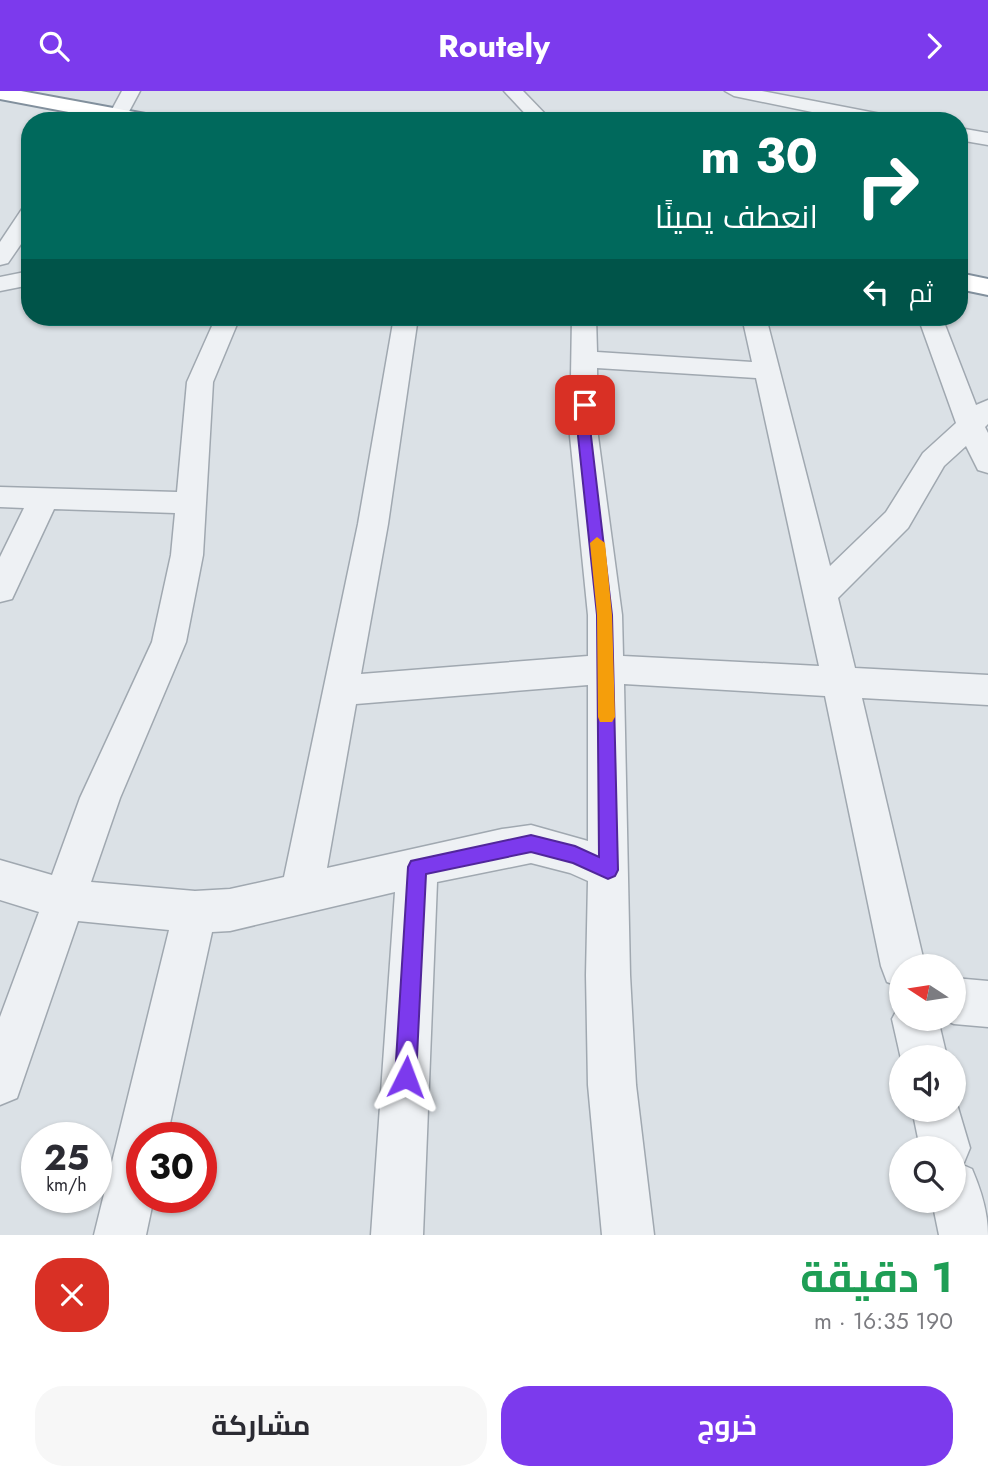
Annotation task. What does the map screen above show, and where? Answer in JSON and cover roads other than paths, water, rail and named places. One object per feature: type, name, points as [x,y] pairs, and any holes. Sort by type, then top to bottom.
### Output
[{"type":"highway","points":[[0,93],[102,112]]},
{"type":"highway","points":[[0,106],[32,112]]},
{"type":"highway","points":[[968,265],[988,268]]},
{"type":"highway","points":[[968,283],[988,287]]},
{"type":"street","points":[[120,112],[131,91]]},
{"type":"street","points":[[513,91],[534,112]]},
{"type":"street","points":[[734,91],[840,112]]},
{"type":"street","points":[[968,136],[988,139]]},
{"type":"street","points":[[0,258],[21,227]]},
{"type":"street","points":[[0,284],[21,280]]},
{"type":"street","points":[[0,1081],[100,799],[158,673],[169,642],[187,555],[201,382],[209,356],[224,326]]},
{"type":"street","points":[[301,894],[373,524],[405,326]]},
{"type":"street","points":[[584,326],[584,436],[605,615],[608,975],[612,1085],[628,1235]]},
{"type":"street","points":[[756,326],[821,595],[900,954]]},
{"type":"street","points":[[934,326],[979,416],[988,463]]},
{"type":"street","points":[[584,359],[766,371]]},
{"type":"street","points":[[821,595],[897,520],[933,460],[979,416]]},
{"type":"street","points":[[0,497],[192,503]]},
{"type":"street","points":[[0,590],[44,498]]},
{"type":"street","points":[[340,691],[605,669],[988,690]]},
{"type":"street","points":[[0,880],[66,900],[195,912],[230,910],[531,843],[575,855],[608,870]]},
{"type":"street","points":[[397,1235],[417,867]]},
{"type":"street","points":[[120,1235],[195,912]]},
{"type":"street","points":[[966,1003],[988,1004]]},
{"type":"street","points":[[960,1213],[965,1235]]}]
